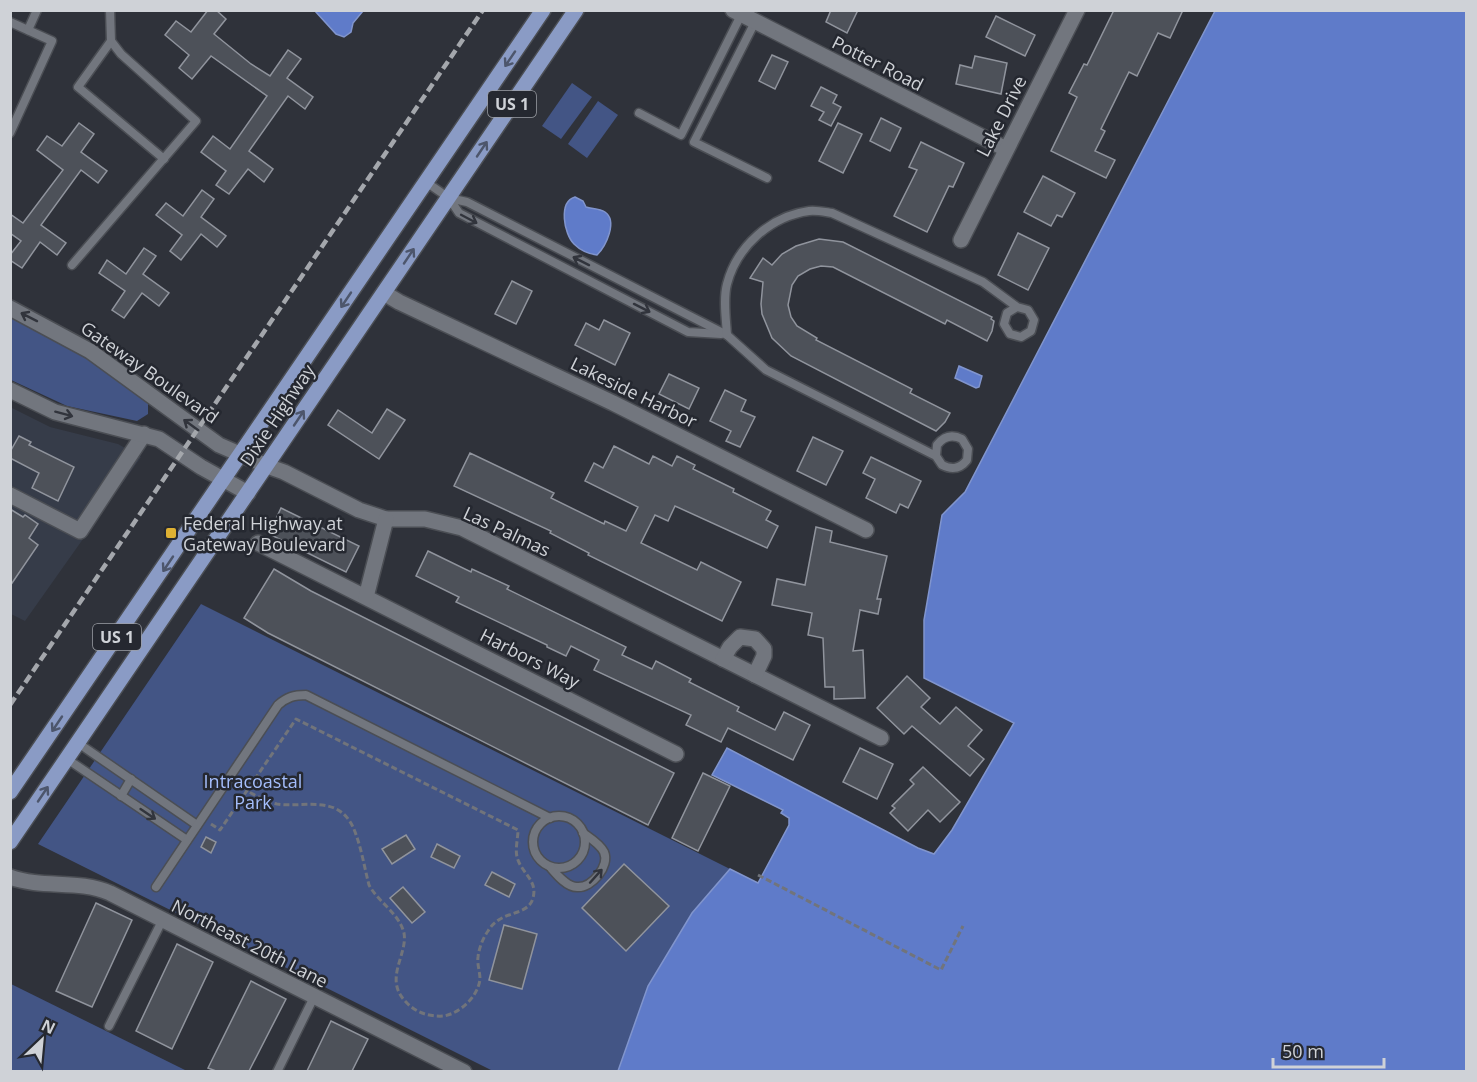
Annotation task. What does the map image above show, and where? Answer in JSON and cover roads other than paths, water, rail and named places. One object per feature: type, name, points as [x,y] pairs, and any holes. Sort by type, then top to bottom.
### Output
[{"type":"main road","name":"Dixie Highway","points":[[10,792],[543,10]]},
{"type":"main road","name":"Dixie Highway","points":[[10,842],[576,10]]},
{"type":"street","name":"Lake Drive","points":[[961,240],[1077,10]]},
{"type":"street","name":"Potter Road","points":[[743,16],[1006,149]]},
{"type":"street","name":"Lakeside Harbor","points":[[384,293],[603,398],[866,530]]},
{"type":"street","name":"Gateway Boulevard","points":[[10,308],[90,351],[219,445],[267,466]]},
{"type":"street","points":[[10,390],[55,412],[144,434],[166,443],[224,481],[248,493]]},
{"type":"street","points":[[10,495],[80,531],[144,434]]},
{"type":"street","name":"Las Palmas","points":[[267,466],[284,472],[359,510],[386,519],[425,519],[462,528],[881,738]]},
{"type":"street","points":[[366,597],[386,519]]},
{"type":"street","name":"Harbors Way","points":[[258,543],[676,754]]},
{"type":"street","points":[[723,659],[740,637],[755,639],[764,649],[764,656],[755,675]]},
{"type":"street","name":"Northeast 20th Lane","points":[[10,876],[41,884],[97,888],[464,1071]]},
{"type":"lane","points":[[28,30],[37,10]]},
{"type":"lane","points":[[72,265],[196,121],[121,54],[111,40],[110,10]]},
{"type":"lane","points":[[681,135],[743,16]]},
{"type":"lane","points":[[694,142],[743,16]]},
{"type":"lane","points":[[10,22],[52,41],[10,133]]},
{"type":"lane","points":[[111,40],[78,87],[164,159]]},
{"type":"lane","points":[[639,113],[766,178]]},
{"type":"lane","points":[[426,182],[449,198],[459,213],[688,332],[727,334]]},
{"type":"lane","points":[[449,198],[467,202],[727,334],[766,370],[936,456]]},
{"type":"lane","points":[[727,334],[727,285],[742,253],[754,236],[785,216],[812,210],[832,213],[983,282],[1017,307]]},
{"type":"lane","points":[[156,887],[278,705],[286,698],[296,695],[306,695],[550,818]]},
{"type":"lane","points":[[78,743],[197,825]]},
{"type":"lane","points":[[67,759],[187,840]]},
{"type":"lane","points":[[121,796],[131,779]]},
{"type":"lane","points":[[567,817],[574,820],[583,832],[603,849],[606,859],[602,871],[588,885],[575,888],[564,882],[538,859],[532,845],[539,825],[550,818],[567,817]]},
{"type":"lane","points":[[550,868],[565,868],[578,861],[585,847],[583,832]]},
{"type":"lane","points":[[109,1026],[162,921]]},
{"type":"lane","points":[[277,1071],[314,997]]},
{"type":"railway","points":[[10,705],[483,10]]},
{"type":"place","name":"Federal Highway at Gateway Boulevard","points":[[171,533]]},
{"type":"park label","name":"Intracoastal Park","points":[[253,791]]}]
